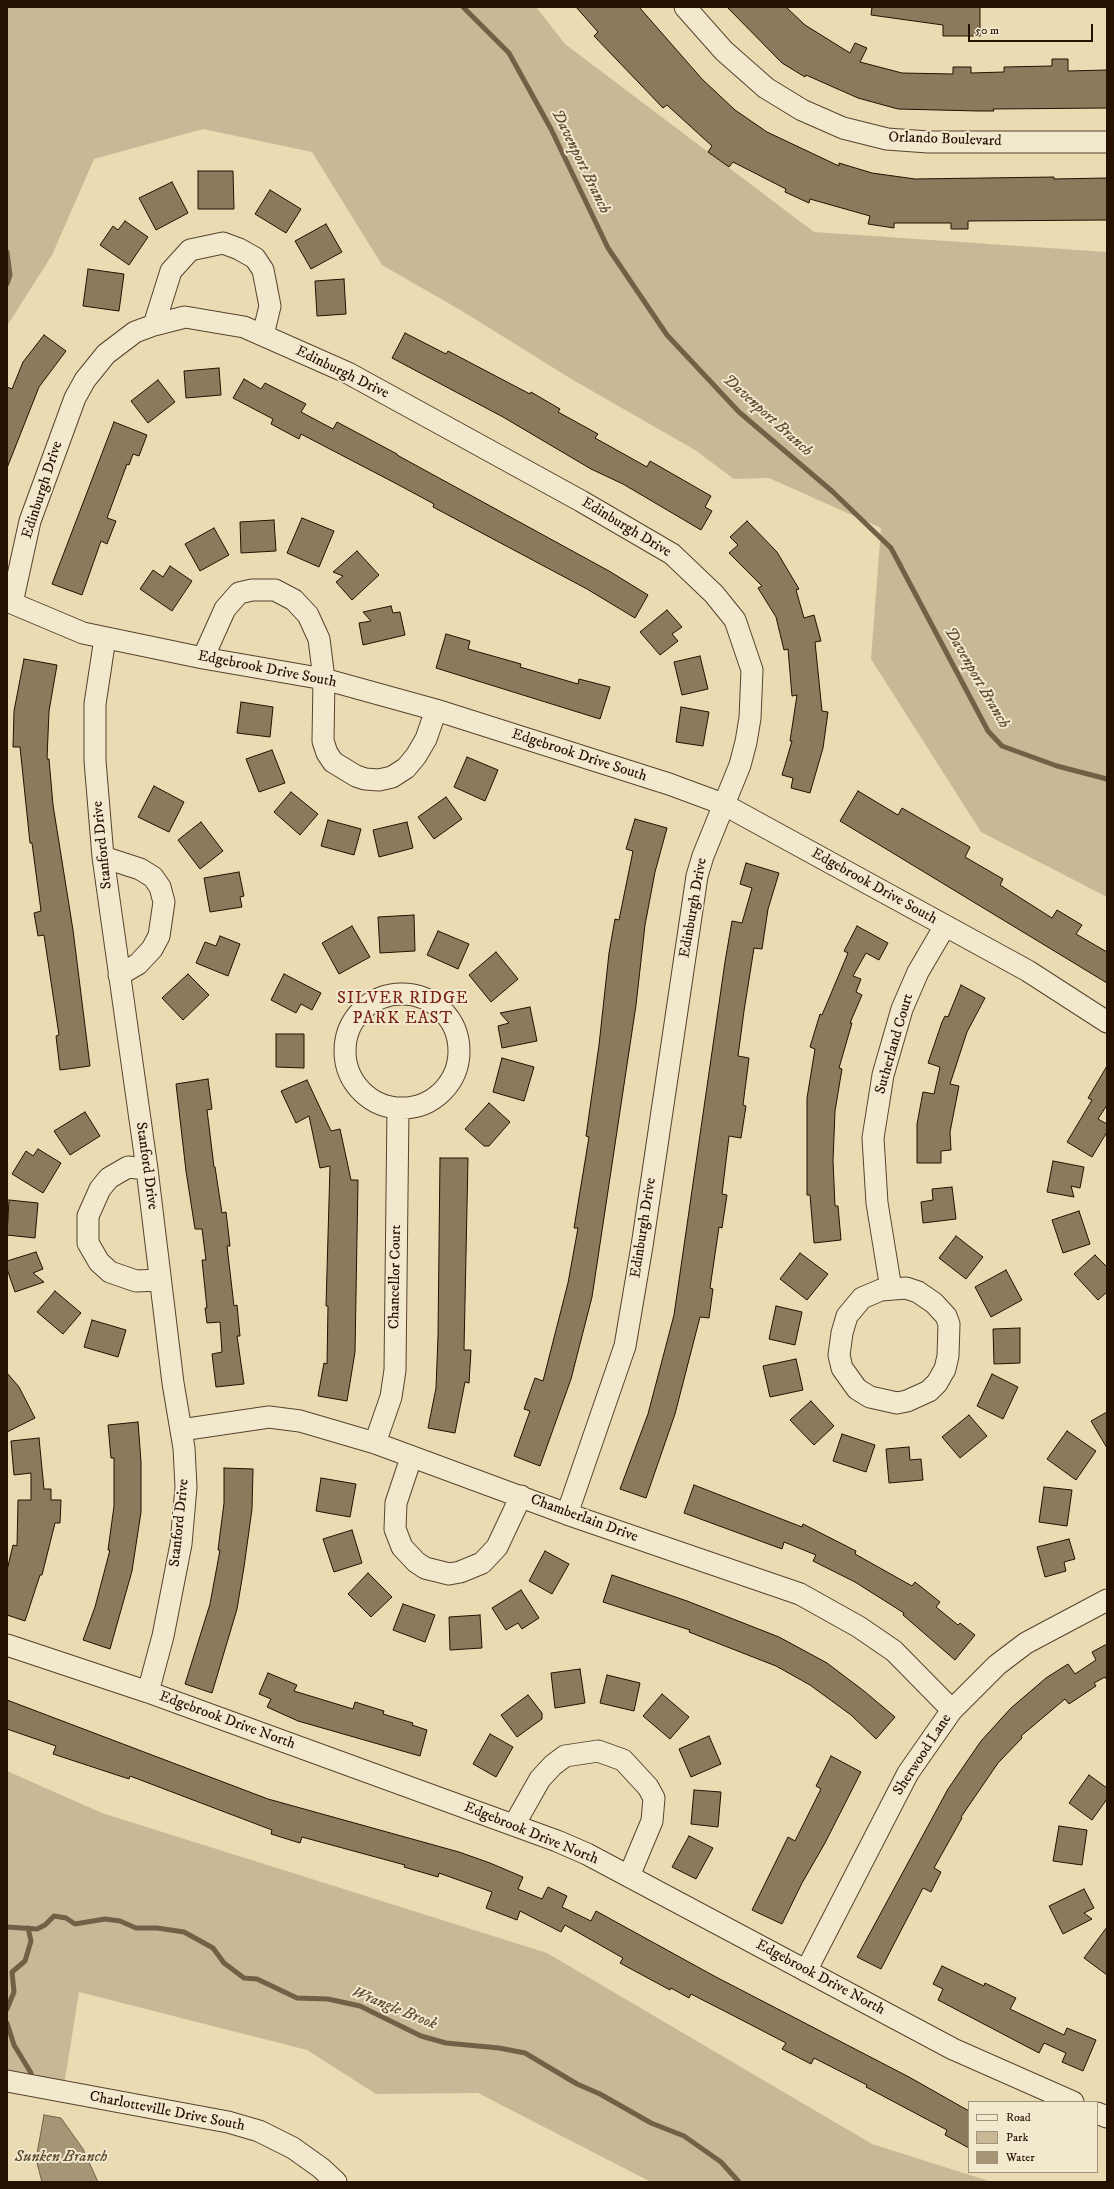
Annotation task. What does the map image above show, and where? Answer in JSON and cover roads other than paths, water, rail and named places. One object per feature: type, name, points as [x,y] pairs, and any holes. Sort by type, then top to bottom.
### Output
[{"type":"street","name":"Orlando Boulevard","points":[[685,7],[724,51],[766,88],[802,110],[843,128],[879,137],[906,141],[1107,142]]},
{"type":"street","points":[[154,324],[171,271],[190,250],[223,243],[240,249],[255,258],[263,270],[270,306],[263,336]]},
{"type":"street","name":"Edinburgh Drive","points":[[9,602],[30,521],[75,398],[85,380],[106,354],[135,332],[154,324],[185,317],[244,327],[348,373],[581,501],[672,554],[714,594],[735,620],[752,670],[750,718],[746,742],[697,876],[642,1246],[625,1346],[567,1514]]},
{"type":"street","points":[[203,658],[225,609],[239,593],[252,590],[275,590],[294,600],[308,616],[319,639],[324,679],[323,741],[327,753],[334,762],[356,776],[365,779],[379,780],[392,777],[406,768],[416,756],[426,739],[436,710]]},
{"type":"street","name":"Edgebrook Drive South","points":[[9,602],[84,633],[203,658],[324,679],[436,710],[669,784],[723,804],[1028,971],[1107,1022]]},
{"type":"street","name":"Stanford Drive","points":[[105,638],[95,704],[95,761],[102,857],[147,1169],[173,1383],[181,1430],[186,1487],[181,1544],[163,1636],[148,1692]]},
{"type":"street","points":[[102,857],[140,869],[153,877],[160,887],[164,902],[159,936],[152,949],[138,964],[119,975]]},
{"type":"street","name":"Sutherland Court","points":[[890,1289],[877,1203],[873,1138],[883,1075],[902,1009],[918,972],[945,926]]},
{"type":"street","points":[[405,994],[425,999],[440,1008],[451,1022],[458,1038],[459,1056],[455,1073],[446,1088],[427,1102],[416,1106],[398,1108],[379,1104],[362,1092],[351,1076],[345,1057],[346,1038],[354,1019],[368,1005],[386,997],[405,994]]},
{"type":"street","name":"Chancellor Court","points":[[375,1443],[391,1397],[394,1370],[398,1108]]},
{"type":"street","points":[[147,1169],[128,1167],[110,1178],[100,1188],[88,1216],[88,1243],[99,1262],[110,1272],[136,1281],[160,1280]]},
{"type":"street","points":[[906,1288],[918,1292],[934,1303],[946,1316],[949,1324],[948,1356],[945,1369],[937,1383],[929,1391],[907,1401],[897,1403],[870,1396],[857,1390],[842,1368],[839,1355],[842,1333],[848,1316],[862,1298],[880,1290],[890,1289],[906,1288]]},
{"type":"street","name":"Chamberlain Drive","points":[[181,1430],[269,1417],[300,1421],[375,1443],[411,1458],[521,1496],[567,1514],[800,1594],[859,1627],[894,1651],[952,1710]]},
{"type":"street","points":[[411,1458],[396,1503],[395,1529],[402,1547],[416,1562],[425,1568],[449,1574],[460,1572],[482,1563],[497,1547],[521,1496]]},
{"type":"street","name":"Sherwood Lane","points":[[806,1971],[908,1773],[952,1710],[997,1665],[1026,1642],[1107,1600]]},
{"type":"street","name":"Edgebrook Drive North","points":[[7,1645],[148,1692],[514,1825],[588,1854],[953,2049],[1071,2101]]},
{"type":"street","points":[[514,1825],[540,1779],[553,1765],[565,1756],[598,1751],[623,1760],[648,1787],[654,1798],[652,1821],[629,1876]]},
{"type":"street","name":"Charlotteville Drive South","points":[[7,2081],[228,2122],[259,2131],[293,2148],[321,2168],[336,2182]]},
{"type":"water","name":"Sunken Branch","points":[[44,2115],[61,2118],[83,2149],[98,2182],[42,2182],[36,2159]]},
{"type":"waterway","name":"Davenport Branch","points":[[463,7],[509,53],[551,129],[608,248],[667,335],[739,412],[833,492],[891,548],[988,731],[1002,746],[1057,766],[1107,779]]},
{"type":"waterway","name":"Davenport Branch","points":[[7,252],[10,275],[7,284]]},
{"type":"waterway","name":"Wrangle Brook","points":[[7,1927],[37,1929],[45,1925],[54,1916],[66,1918],[75,1924],[105,1919],[120,1921],[136,1928],[157,1928],[184,1932],[213,1948],[224,1963],[244,1978],[257,1979],[297,1998],[328,1999],[360,2006],[421,2036],[446,2043],[499,2048],[525,2053],[577,2084],[600,2094],[651,2123],[684,2136],[721,2162],[739,2182]]},
{"type":"waterway","name":"Sunken Branch","points":[[7,2009],[14,1992],[12,1972],[25,1961],[31,1941],[28,1928]]},
{"type":"waterway","name":"Sunken Branch","points":[[7,2023],[14,2045],[31,2073]]},
{"type":"district","name":"SILVER RIDGE PARK EAST","points":[[403,1009]]}]
